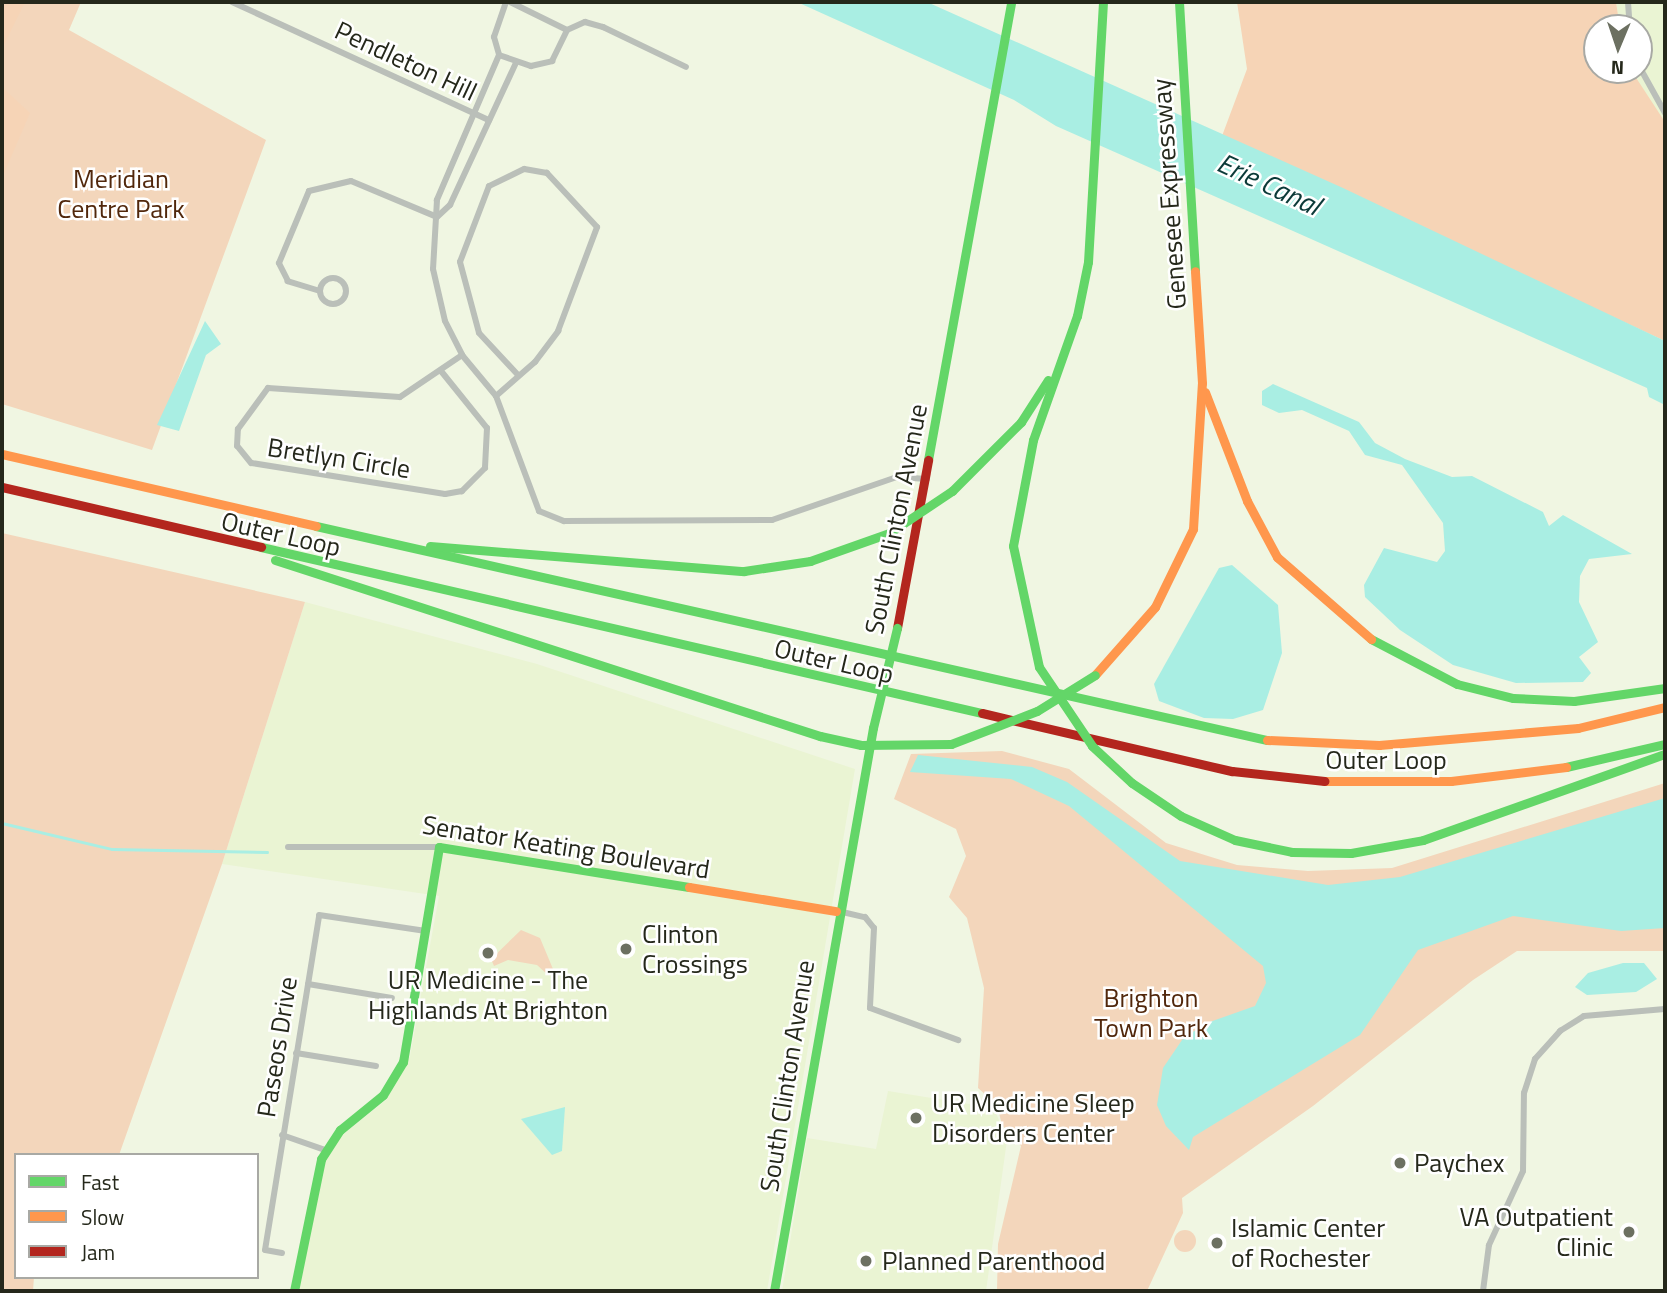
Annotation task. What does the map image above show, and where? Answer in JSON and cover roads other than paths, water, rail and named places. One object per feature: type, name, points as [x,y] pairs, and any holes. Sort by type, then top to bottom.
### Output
[{"type":"main road","name":"South Clinton Avenue","points":[[774,1291],[836,911],[928,479],[1011,2]]},
{"type":"main road","points":[[1103,2],[1096,181],[1088,262],[1033,440],[1013,546],[1019,595],[1039,667],[1092,746],[1132,783],[1181,816],[1235,839],[1292,852],[1351,853],[1423,840],[1665,754]]},
{"type":"main road","name":"Genesee Expressway","points":[[213,540],[820,736],[861,745],[950,744],[1037,711],[1095,675],[1155,607],[1192,529],[1204,449],[1194,214],[1179,2]]},
{"type":"main road","points":[[396,544],[744,571],[810,561],[889,533],[952,491],[1021,422],[1058,366]]},
{"type":"main road","points":[[1202,383],[1247,501],[1277,557],[1354,630],[1457,684],[1513,698],[1574,701],[1665,688]]},
{"type":"main road","name":"Outer Loop","points":[[2,454],[1146,719],[1294,744],[1485,740],[1577,728],[1665,707]]},
{"type":"main road","name":"Outer Loop","points":[[2,487],[213,540],[1246,774],[1349,783],[1451,781],[1560,768],[1665,744]]},
{"type":"main road","points":[[294,1291],[312,1184],[325,1150],[398,1073],[426,931],[439,847]]},
{"type":"main road","name":"Senator Keating Boulevard","points":[[439,847],[836,911]]},
{"type":"street","name":"Pendleton Hill","points":[[232,2],[489,120]]},
{"type":"street","points":[[567,30],[508,2],[494,37],[499,55],[437,200],[437,296],[462,355],[496,396],[531,499],[539,511],[564,521],[772,520],[897,477],[928,479]]},
{"type":"street","points":[[499,55],[516,63],[552,61],[567,30],[585,22],[603,27],[686,67]]},
{"type":"street","points":[[437,217],[450,205],[516,63]]},
{"type":"street","points":[[1649,84],[1665,113]]},
{"type":"street","points":[[496,396],[518,375],[558,331],[593,251],[597,227],[547,173],[524,169],[489,186],[460,261],[479,333],[518,375]]},
{"type":"street","points":[[320,291],[334,278],[347,293],[330,304],[320,291],[291,283],[279,262],[309,191],[351,181],[437,217]]},
{"type":"street","name":"Bretlyn Circle","points":[[441,371],[487,428],[485,468],[462,491],[445,494],[251,463],[236,446],[238,429],[268,388],[378,400],[400,397],[462,355]]},
{"type":"street","name":"Senator Keating Boulevard","points":[[288,847],[439,847]]},
{"type":"street","points":[[836,911],[865,917],[874,928],[870,1008],[958,1040]]},
{"type":"street","name":"Paseos Drive","points":[[282,1253],[265,1250],[319,915],[426,931]]},
{"type":"street","points":[[307,984],[391,998]]},
{"type":"street","points":[[1483,1291],[1489,1245],[1523,1171],[1524,1093],[1535,1059],[1560,1031],[1584,1016],[1665,1009]]},
{"type":"street","points":[[296,1053],[376,1066]]},
{"type":"street","points":[[282,1135],[325,1150]]},
{"type":"water","name":"Erie Canal","points":[[797,2],[927,2],[1343,188],[1665,341],[1665,405],[1649,397],[1647,388],[1056,126],[1014,100]]},
{"type":"water","points":[[205,321],[221,344],[206,355],[179,431],[157,425]]},
{"type":"water","points":[[1273,384],[1359,422],[1375,443],[1405,459],[1452,477],[1472,476],[1543,512],[1549,526],[1563,515],[1632,554],[1589,559],[1580,576],[1579,602],[1598,642],[1579,657],[1591,673],[1583,682],[1516,683],[1453,665],[1400,630],[1365,597],[1364,585],[1384,548],[1437,562],[1445,551],[1443,523],[1402,465],[1365,455],[1349,431],[1302,410],[1279,413],[1262,405],[1262,391]]},
{"type":"water","points":[[1232,565],[1278,605],[1282,653],[1263,710],[1233,719],[1204,718],[1159,701],[1154,684],[1219,568]]},
{"type":"water","points":[[918,755],[1032,767],[1067,782],[1180,861],[1328,885],[1400,877],[1665,798],[1665,928],[1621,931],[1513,916],[1418,950],[1360,1035],[1193,1137],[1189,1150],[1166,1126],[1157,1105],[1163,1068],[1182,1040],[1204,1024],[1255,1006],[1266,983],[1263,966],[1069,806],[1011,779],[910,772]]},
{"type":"water","points":[[1623,963],[1644,963],[1657,979],[1636,992],[1587,995],[1575,987],[1588,973]]},
{"type":"water","points":[[565,1107],[562,1151],[552,1155],[521,1119]]},
{"type":"waterway","points":[[2,823],[112,849],[267,852]]},
{"type":"place","name":"Clinton Crossings","points":[[626,949]]},
{"type":"place","name":"UR Medicine - The Highlands At Brighton","points":[[488,953]]},
{"type":"place","name":"UR Medicine Sleep Disorders Center","points":[[916,1118]]},
{"type":"place","name":"Paychex","points":[[1400,1163]]},
{"type":"place","name":"VA Outpatient Clinic","points":[[1629,1232]]},
{"type":"place","name":"Islamic Center of Rochester","points":[[1217,1243]]},
{"type":"place","name":"Planned Parenthood","points":[[866,1261]]},
{"type":"park label","name":"Meridian Centre Park","points":[[121,194]]},
{"type":"park label","name":"Brighton Town Park","points":[[1151,1013]]}]
